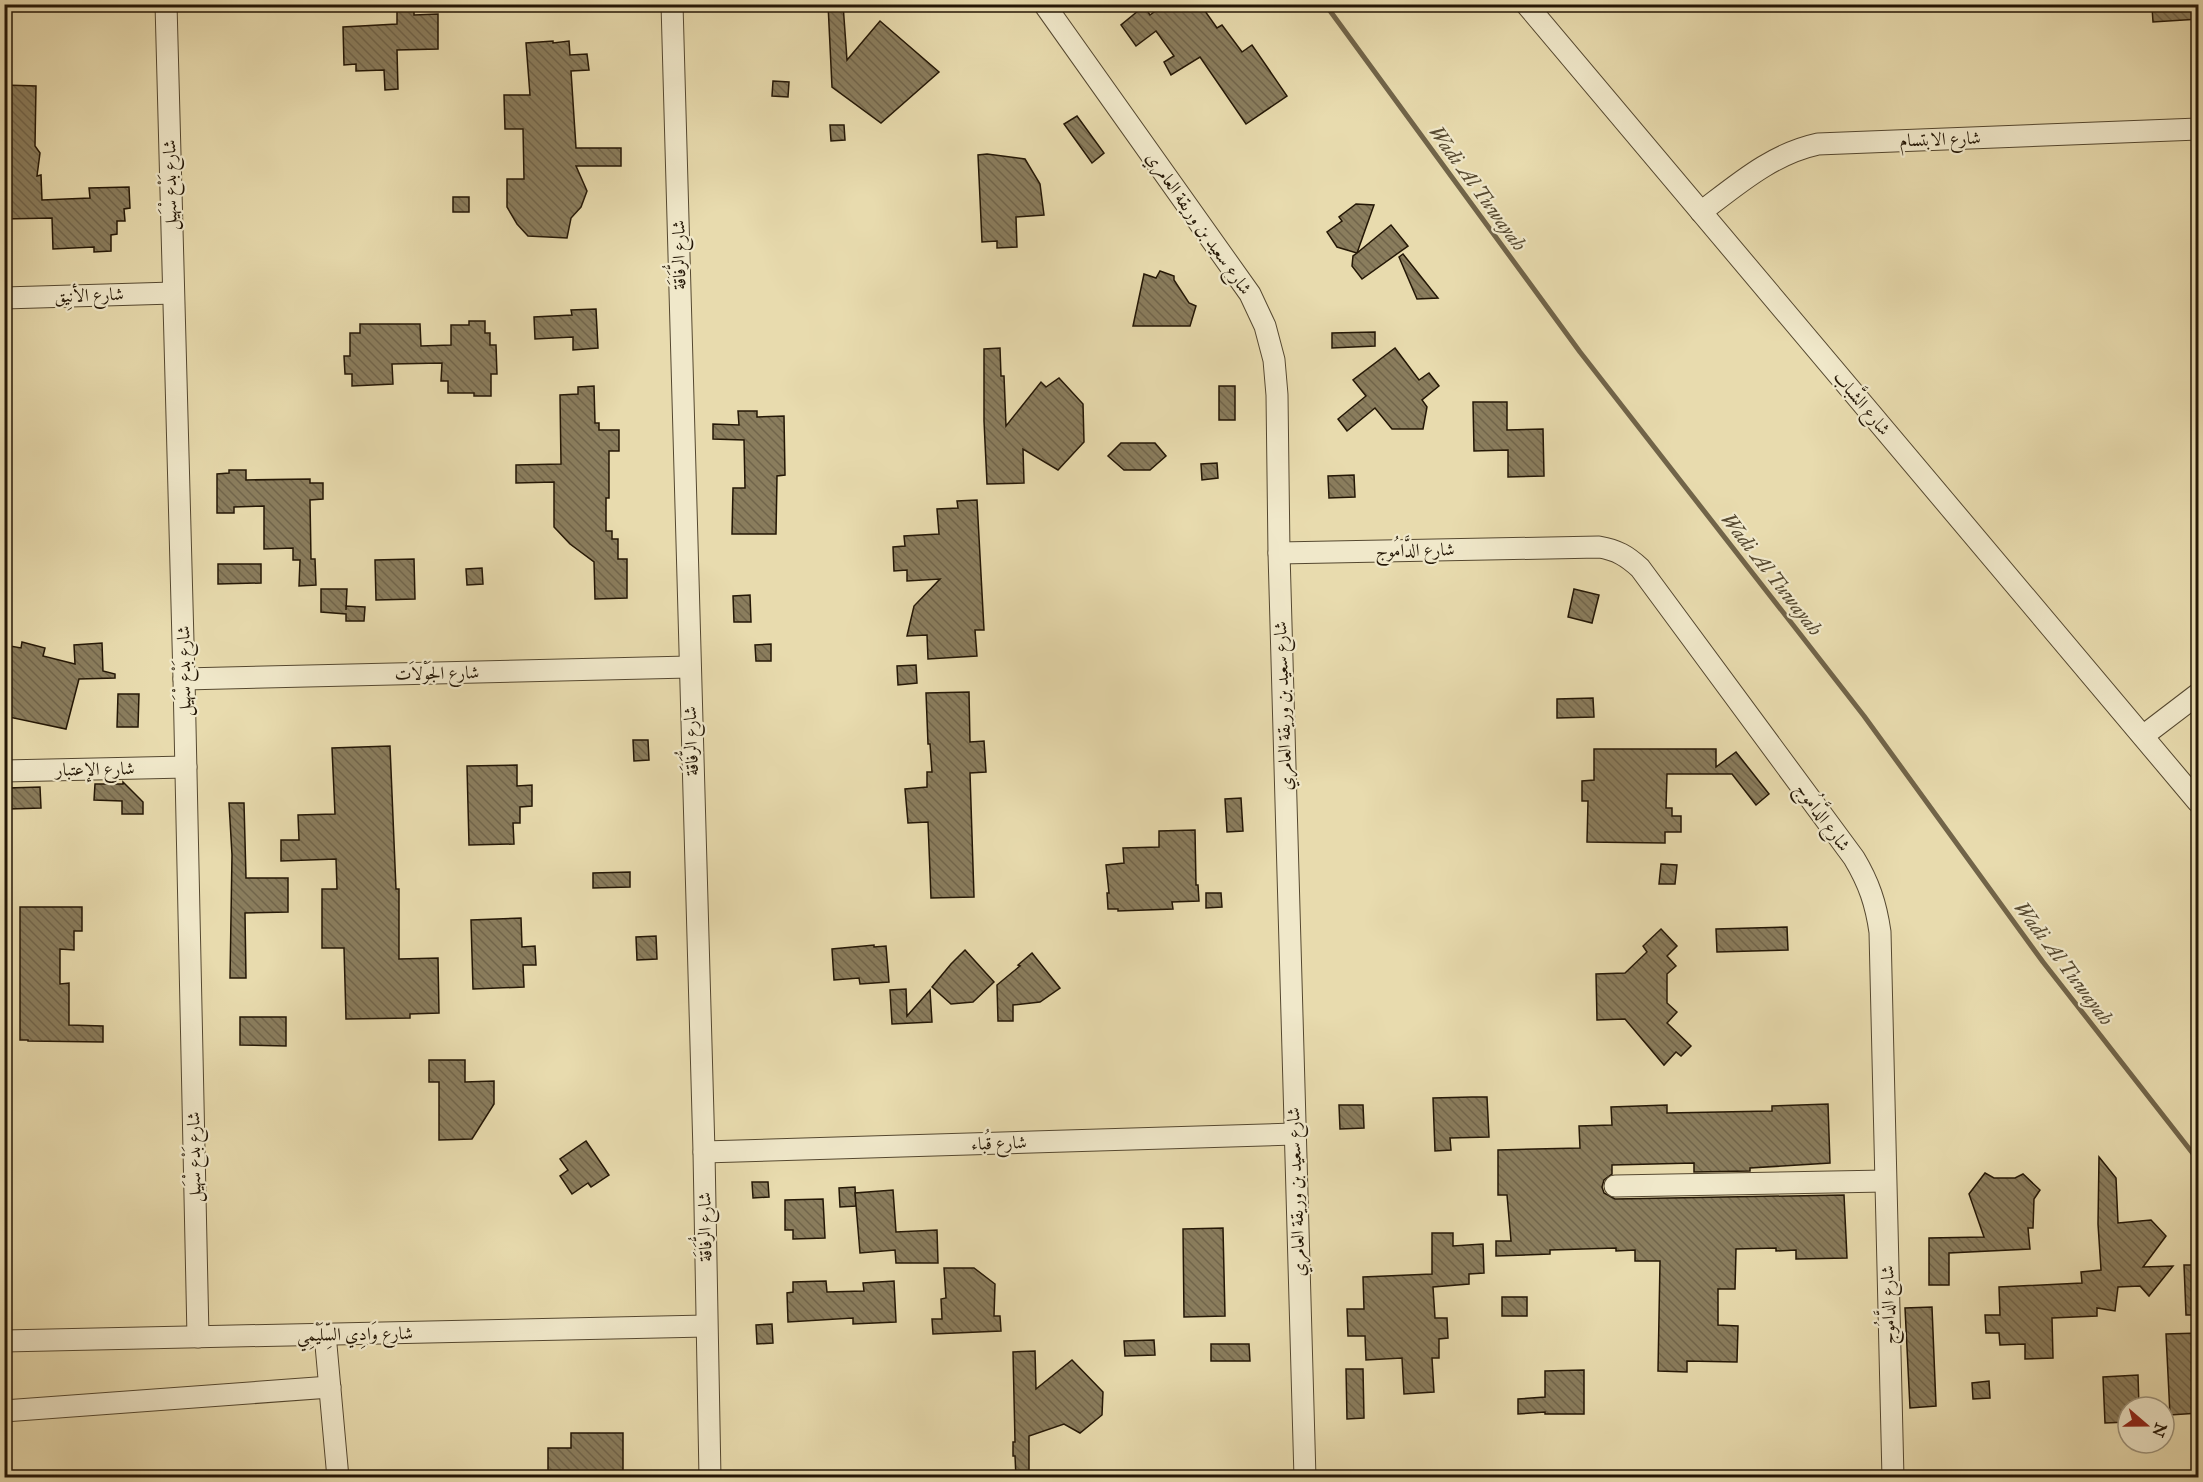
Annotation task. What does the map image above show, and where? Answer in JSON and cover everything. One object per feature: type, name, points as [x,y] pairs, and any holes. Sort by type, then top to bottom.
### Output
[{"type":"street","name":"شارع بَدْع سْهَيل","points":[[166,4],[198,1337]]},
{"type":"street","name":"شارع الرُّفَاقَة","points":[[672,4],[704,1152],[710,1478]]},
{"type":"street","name":"شارع سعيد بن وريقة العامري","points":[[1044,4],[1250,294],[1265,326],[1274,360],[1277,395],[1294,1134],[1305,1478]]},
{"type":"street","name":"شارع الشَّباب","points":[[1526,4],[2199,802]]},
{"type":"street","name":"شارع الابتسام","points":[[1701,212],[1776,158],[1792,150],[1818,144],[2199,129]]},
{"type":"street","name":"شارع الأنِيق","points":[[4,298],[173,293]]},
{"type":"street","name":"شارع الدَّامُوج","points":[[1279,553],[1599,547],[1615,550],[1629,557],[1640,568],[1854,858],[1868,881],[1877,906],[1880,933],[1893,1478]]},
{"type":"street","name":"شارع الجَوْلاَت","points":[[184,679],[689,667]]},
{"type":"street","points":[[2143,736],[2199,694]]},
{"type":"street","name":"شارع الإعتبار","points":[[4,771],[186,767]]},
{"type":"street","name":"شارع قُباء","points":[[704,1152],[1294,1134]]},
{"type":"street","points":[[1615,1186],[1885,1181]]},
{"type":"street","name":"شارع وَادِي السِّلَيْمِي","points":[[4,1341],[706,1326]]},
{"type":"street","points":[[325,1334],[338,1478]]},
{"type":"street","points":[[4,1411],[330,1387]]},
{"type":"building","points":[[828,4],[843,4],[847,60],[880,21],[939,72],[881,123],[832,87]]},
{"type":"building","points":[[1165,4],[1200,4],[1217,28],[1222,25],[1242,52],[1252,45],[1287,96],[1246,124],[1200,57],[1171,75],[1164,62],[1174,56],[1156,31],[1136,46],[1121,25],[1144,6],[1150,15]]},
{"type":"building","points":[[2199,4],[2199,19],[2153,22],[2152,7]]},
{"type":"building","points":[[414,10],[414,15],[438,14],[438,49],[397,50],[398,89],[385,90],[384,70],[356,71],[356,64],[344,65],[343,27],[397,24],[397,11]]},
{"type":"building","points":[[553,41],[553,43],[569,41],[570,55],[587,54],[589,70],[571,71],[576,148],[621,148],[621,166],[576,166],[587,191],[581,207],[571,218],[567,238],[528,236],[517,224],[507,207],[507,179],[524,179],[523,129],[505,129],[504,95],[530,95],[526,43]]},
{"type":"building","points":[[773,81],[789,82],[788,97],[772,96]]},
{"type":"building","points":[[4,85],[36,86],[35,146],[40,153],[37,176],[41,175],[42,200],[90,198],[89,188],[129,187],[130,208],[124,209],[125,221],[117,221],[117,234],[111,235],[111,251],[94,252],[94,247],[53,249],[52,218],[4,219]]},
{"type":"building","points":[[1077,116],[1104,153],[1092,163],[1064,124]]},
{"type":"building","points":[[830,125],[844,125],[845,140],[831,141]]},
{"type":"building","points":[[978,155],[1025,159],[1040,184],[1044,215],[1016,217],[1017,247],[997,248],[997,241],[982,242]]},
{"type":"building","points":[[453,197],[469,197],[469,212],[453,212]]},
{"type":"building","points":[[1356,204],[1374,205],[1357,253],[1337,247],[1327,232],[1342,221],[1339,217]]},
{"type":"building","points":[[1391,225],[1408,246],[1362,279],[1352,266],[1353,256]]},
{"type":"building","points":[[1403,254],[1438,298],[1417,299],[1399,257]]},
{"type":"building","points":[[1160,271],[1174,276],[1174,280],[1189,303],[1196,306],[1190,326],[1133,326],[1144,274],[1156,278]]},
{"type":"building","points":[[596,309],[598,348],[573,350],[573,337],[535,339],[534,317],[572,315],[571,310]]},
{"type":"building","points":[[469,321],[485,321],[485,333],[490,333],[490,345],[496,345],[497,374],[491,374],[491,396],[474,396],[474,393],[448,393],[448,381],[441,381],[442,363],[392,364],[393,384],[352,386],[352,374],[345,374],[344,356],[350,356],[350,333],[360,333],[360,324],[420,324],[421,346],[451,345],[451,325],[469,325]]},
{"type":"building","points":[[1375,332],[1375,346],[1332,348],[1332,333]]},
{"type":"building","points":[[1000,348],[1001,376],[1004,376],[1006,426],[1041,382],[1046,387],[1059,378],[1083,404],[1084,442],[1058,470],[1023,449],[1024,483],[987,484],[984,349]]},
{"type":"building","points":[[1395,348],[1419,380],[1429,373],[1439,386],[1422,400],[1427,407],[1423,429],[1392,429],[1375,408],[1347,431],[1338,419],[1366,396],[1353,380]]},
{"type":"building","points":[[594,386],[595,423],[599,423],[599,430],[619,430],[619,451],[609,451],[606,531],[612,531],[612,539],[618,539],[618,559],[627,559],[627,598],[595,599],[594,562],[570,544],[554,527],[554,482],[516,483],[516,465],[561,464],[560,395],[578,394],[578,387]]},
{"type":"building","points":[[1219,386],[1235,386],[1235,420],[1219,420]]},
{"type":"building","points":[[1473,402],[1507,402],[1507,430],[1543,429],[1544,476],[1508,477],[1508,450],[1474,451]]},
{"type":"building","points":[[738,411],[757,411],[757,417],[784,416],[785,475],[777,476],[776,534],[732,534],[733,488],[745,488],[744,440],[713,439],[713,424],[739,425]]},
{"type":"building","points":[[1121,443],[1155,443],[1166,456],[1150,470],[1124,470],[1108,456]]},
{"type":"building","points":[[1217,463],[1218,478],[1202,480],[1201,464]]},
{"type":"building","points":[[229,470],[246,470],[246,480],[310,479],[310,483],[323,483],[323,499],[310,500],[311,559],[315,559],[316,585],[299,586],[300,560],[293,560],[293,548],[264,549],[264,506],[234,507],[234,513],[217,513],[217,474],[229,473]]},
{"type":"building","points":[[1354,475],[1355,497],[1329,498],[1328,476]]},
{"type":"building","points":[[977,500],[984,630],[975,630],[977,656],[928,659],[927,635],[907,636],[914,606],[940,579],[907,581],[907,570],[894,571],[893,547],[905,546],[904,536],[939,534],[937,509],[958,508],[957,501]]},
{"type":"building","points":[[414,559],[415,599],[376,600],[375,560]]},
{"type":"building","points":[[218,564],[261,564],[261,583],[218,584]]},
{"type":"building","points":[[482,568],[483,584],[467,585],[466,569]]},
{"type":"building","points":[[321,589],[347,589],[346,606],[365,607],[364,621],[346,621],[346,614],[321,612]]},
{"type":"building","points":[[1574,589],[1599,595],[1592,623],[1568,617]]},
{"type":"building","points":[[750,595],[751,622],[734,622],[733,596]]},
{"type":"building","points":[[22,642],[45,648],[43,656],[75,664],[74,645],[102,643],[103,671],[115,674],[115,678],[79,679],[66,729],[4,716],[4,645],[21,648]]},
{"type":"building","points":[[771,644],[771,661],[756,661],[755,645]]},
{"type":"building","points":[[916,665],[917,683],[898,685],[897,666]]},
{"type":"building","points":[[969,692],[970,742],[984,741],[986,772],[970,773],[974,897],[931,898],[928,822],[908,823],[905,789],[927,787],[927,772],[932,772],[930,744],[928,744],[926,693]]},
{"type":"building","points":[[118,694],[139,694],[138,727],[117,727]]},
{"type":"building","points":[[1593,698],[1594,717],[1557,718],[1557,699]]},
{"type":"building","points":[[633,740],[648,740],[649,760],[634,761]]},
{"type":"building","points":[[390,746],[396,889],[399,889],[399,959],[438,958],[439,1013],[410,1014],[410,1018],[346,1019],[344,948],[322,948],[322,889],[337,889],[336,859],[281,861],[281,840],[299,840],[298,815],[335,814],[332,748]]},
{"type":"building","points":[[1594,749],[1716,749],[1716,767],[1736,752],[1769,794],[1756,805],[1732,774],[1667,774],[1666,808],[1672,808],[1672,816],[1681,816],[1681,832],[1665,832],[1665,843],[1587,842],[1588,801],[1582,801],[1582,781],[1594,780]]},
{"type":"building","points":[[517,765],[517,786],[532,785],[532,806],[520,807],[520,823],[513,823],[514,844],[469,845],[467,766]]},
{"type":"building","points":[[123,782],[143,802],[143,814],[122,814],[122,801],[94,800],[95,784],[123,784]]},
{"type":"building","points":[[40,787],[41,808],[9,809],[8,788]]},
{"type":"building","points":[[1241,798],[1243,831],[1227,832],[1225,799]]},
{"type":"building","points":[[229,803],[244,803],[246,878],[288,878],[288,912],[245,913],[246,978],[230,978],[232,855]]},
{"type":"building","points":[[1195,830],[1196,885],[1198,885],[1199,901],[1172,902],[1173,909],[1118,911],[1118,909],[1108,909],[1106,865],[1124,863],[1123,848],[1159,847],[1159,831]]},
{"type":"building","points":[[1661,864],[1677,865],[1675,884],[1659,884]]},
{"type":"building","points":[[630,872],[630,887],[593,888],[593,873]]},
{"type":"building","points":[[1206,893],[1221,893],[1222,907],[1206,908]]},
{"type":"building","points":[[20,907],[82,907],[82,931],[74,931],[74,950],[60,949],[60,984],[69,983],[69,1025],[103,1026],[103,1042],[20,1040]]},
{"type":"building","points":[[521,918],[522,947],[535,946],[536,965],[523,965],[524,987],[473,989],[471,920]]},
{"type":"building","points":[[1787,927],[1788,950],[1717,952],[1716,929]]},
{"type":"building","points":[[1661,929],[1677,946],[1667,956],[1676,966],[1667,974],[1667,1003],[1677,1012],[1667,1023],[1691,1046],[1681,1056],[1676,1052],[1664,1065],[1625,1019],[1597,1020],[1596,974],[1625,973],[1647,952],[1643,946]]},
{"type":"building","points":[[656,936],[657,959],[637,960],[636,937]]},
{"type":"building","points":[[874,945],[874,947],[886,946],[889,982],[860,984],[859,978],[834,980],[832,949]]},
{"type":"building","points":[[965,950],[994,982],[973,1002],[951,1004],[932,987]]},
{"type":"building","points":[[1032,953],[1060,988],[1040,1002],[1013,1005],[1013,1021],[998,1021],[997,985]]},
{"type":"building","points":[[906,989],[907,1016],[930,990],[932,1022],[892,1024],[890,990]]},
{"type":"building","points":[[240,1017],[286,1017],[286,1046],[240,1045]]},
{"type":"building","points":[[429,1060],[465,1060],[465,1082],[494,1081],[494,1104],[472,1139],[439,1140],[439,1082],[429,1082]]},
{"type":"building","points":[[1487,1097],[1489,1137],[1450,1138],[1451,1150],[1435,1151],[1433,1098]]},
{"type":"building","points":[[1828,1104],[1830,1163],[1750,1168],[1750,1171],[1694,1172],[1694,1163],[1612,1165],[1612,1174],[1604,1180],[1602,1187],[1604,1193],[1615,1199],[1844,1195],[1847,1258],[1796,1259],[1796,1250],[1736,1249],[1735,1289],[1718,1289],[1718,1325],[1738,1326],[1737,1362],[1687,1361],[1687,1372],[1658,1371],[1660,1261],[1635,1261],[1635,1250],[1616,1251],[1616,1248],[1550,1250],[1550,1254],[1496,1256],[1496,1241],[1511,1241],[1507,1195],[1498,1195],[1498,1150],[1580,1148],[1579,1126],[1612,1125],[1611,1107],[1667,1105],[1667,1113],[1772,1111],[1772,1106]]},
{"type":"building","points":[[1339,1105],[1363,1105],[1364,1128],[1340,1129]]},
{"type":"building","points":[[586,1141],[609,1175],[591,1187],[588,1183],[572,1194],[560,1176],[568,1170],[560,1159]]},
{"type":"building","points":[[2099,1157],[2116,1178],[2118,1223],[2151,1220],[2166,1236],[2143,1267],[2173,1266],[2149,1296],[2140,1286],[2118,1287],[2115,1311],[2097,1308],[2097,1316],[2052,1318],[2053,1358],[2025,1359],[2025,1344],[2000,1345],[1999,1333],[1986,1333],[1985,1315],[2000,1315],[1999,1287],[2082,1283],[2081,1272],[2101,1270],[2098,1224]]},
{"type":"building","points":[[1985,1173],[1994,1178],[2015,1178],[2023,1174],[2040,1190],[2034,1199],[2033,1228],[2028,1228],[2030,1249],[1949,1253],[1949,1285],[1929,1285],[1929,1238],[1984,1237],[1969,1194]]},
{"type":"building","points":[[752,1182],[768,1182],[769,1197],[753,1198]]},
{"type":"building","points":[[855,1187],[856,1206],[840,1207],[839,1188]]},
{"type":"building","points":[[893,1190],[896,1232],[937,1230],[938,1263],[896,1263],[895,1250],[860,1253],[855,1193]]},
{"type":"building","points":[[823,1199],[825,1238],[793,1239],[793,1230],[785,1230],[785,1200]]},
{"type":"building","points":[[1223,1228],[1225,1316],[1184,1317],[1183,1229]]},
{"type":"building","points":[[1432,1233],[1453,1233],[1453,1246],[1483,1244],[1484,1273],[1469,1274],[1469,1284],[1433,1287],[1435,1318],[1447,1318],[1448,1338],[1439,1339],[1439,1358],[1432,1358],[1434,1392],[1404,1394],[1402,1358],[1366,1360],[1365,1336],[1348,1336],[1347,1309],[1364,1309],[1363,1277],[1432,1274]]},
{"type":"building","points":[[2184,1265],[2199,1265],[2199,1315],[2186,1315]]},
{"type":"building","points":[[944,1268],[974,1268],[995,1284],[994,1316],[1000,1316],[1001,1331],[933,1334],[932,1319],[942,1319],[941,1299],[946,1298]]},
{"type":"building","points":[[826,1281],[827,1292],[864,1291],[863,1283],[894,1281],[896,1322],[853,1324],[853,1318],[788,1322],[787,1293],[793,1292],[793,1282]]},
{"type":"building","points":[[1502,1297],[1527,1297],[1527,1316],[1502,1316]]},
{"type":"building","points":[[1932,1307],[1936,1406],[1910,1408],[1905,1308]]},
{"type":"building","points":[[772,1324],[773,1343],[757,1344],[756,1325]]},
{"type":"building","points":[[2199,1333],[2199,1413],[2176,1415],[2176,1395],[2169,1395],[2166,1334]]},
{"type":"building","points":[[1154,1340],[1155,1355],[1125,1356],[1124,1341]]},
{"type":"building","points":[[1211,1344],[1249,1344],[1250,1361],[1211,1361]]},
{"type":"building","points":[[1035,1351],[1036,1389],[1072,1360],[1103,1392],[1102,1415],[1080,1433],[1064,1424],[1029,1436],[1029,1478],[1016,1478],[1015,1456],[1013,1456],[1013,1442],[1015,1442],[1013,1352]]},
{"type":"building","points":[[1346,1369],[1363,1369],[1364,1418],[1347,1419]]},
{"type":"building","points":[[1584,1370],[1584,1414],[1545,1414],[1545,1412],[1518,1414],[1518,1399],[1545,1397],[1545,1371]]},
{"type":"building","points":[[2138,1375],[2139,1395],[2116,1395],[2116,1423],[2105,1423],[2103,1377]]},
{"type":"building","points":[[1989,1381],[1990,1398],[1973,1399],[1972,1383]]},
{"type":"building","points":[[571,1433],[623,1433],[623,1478],[548,1478],[548,1448],[571,1448]]},
{"type":"waterway","name":"Wadi Al Tuwayah","points":[[1325,4],[1580,352],[1864,716],[2043,962],[2198,1160]]}]
